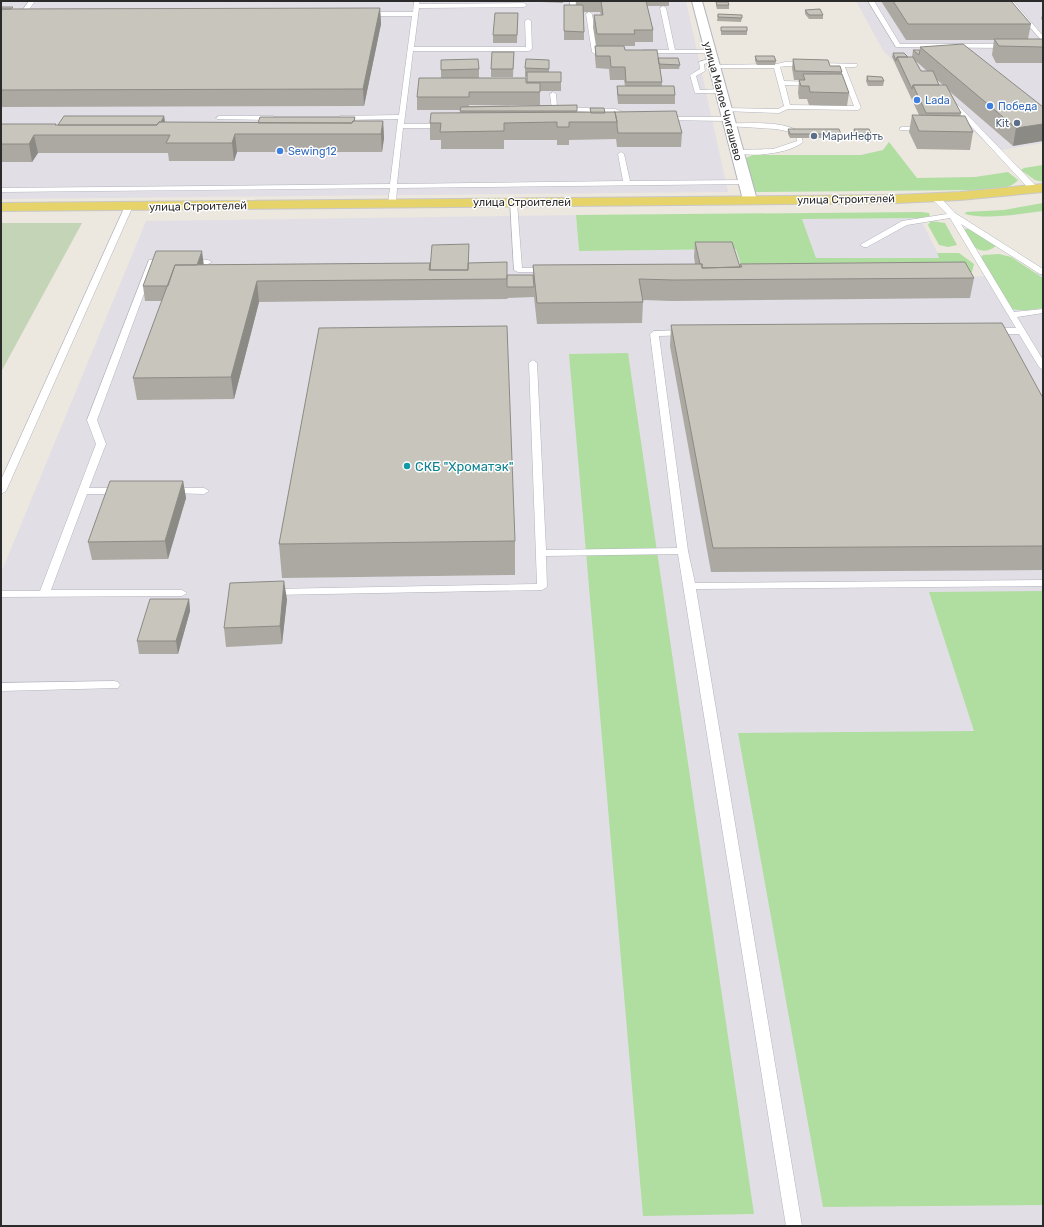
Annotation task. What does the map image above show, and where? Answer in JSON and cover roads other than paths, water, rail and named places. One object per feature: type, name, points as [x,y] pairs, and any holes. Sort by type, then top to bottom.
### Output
[{"type":"main road","name":"улица Строителей","points":[[1,207],[935,197],[1038,188]]},
{"type":"street","name":"улица Малое Чигашево","points":[[697,1],[750,200]]},
{"type":"lane","points":[[22,15],[32,1]]},
{"type":"lane","points":[[573,1],[573,9]]},
{"type":"lane","points":[[871,1],[898,46],[1012,46]]},
{"type":"lane","points":[[1010,1],[1043,40]]},
{"type":"lane","points":[[392,204],[400,126],[417,3],[505,3],[524,5]]},
{"type":"lane","points":[[663,8],[672,52]]},
{"type":"lane","points":[[360,14],[415,14]]},
{"type":"lane","points":[[589,14],[595,52],[618,52]]},
{"type":"lane","points":[[15,15],[30,15]]},
{"type":"lane","points":[[411,49],[529,49],[528,21]]},
{"type":"lane","points":[[634,52],[672,52],[712,59],[777,66],[785,64],[855,66]]},
{"type":"lane","points":[[712,59],[700,63],[702,70],[693,75],[697,92],[721,92]]},
{"type":"lane","points":[[654,119],[728,118],[779,110],[787,107],[858,108],[841,65]]},
{"type":"lane","points":[[777,66],[787,107]]},
{"type":"lane","points":[[781,83],[818,84]]},
{"type":"lane","points":[[841,84],[848,84]]},
{"type":"lane","points":[[942,92],[978,130],[1038,188]]},
{"type":"lane","points":[[553,94],[554,109],[615,111],[639,118]]},
{"type":"lane","points":[[330,118],[402,117]]},
{"type":"lane","points":[[219,118],[282,118]]},
{"type":"lane","points":[[728,118],[787,128],[799,134],[800,142],[783,149],[737,152]]},
{"type":"lane","points":[[400,126],[448,126]]},
{"type":"lane","points":[[902,129],[932,129]]},
{"type":"lane","points":[[970,130],[978,130]]},
{"type":"lane","points":[[621,154],[627,184]]},
{"type":"lane","points":[[1,190],[745,182]]},
{"type":"lane","points":[[935,197],[952,215],[1043,367]]},
{"type":"lane","points":[[513,202],[518,270],[557,270]]},
{"type":"lane","points":[[1,491],[129,206]]},
{"type":"lane","points":[[864,245],[905,223],[952,215],[1043,272]]},
{"type":"lane","points":[[44,594],[101,444],[92,420],[152,262],[208,262]]},
{"type":"lane","points":[[1012,316],[1043,311]]},
{"type":"lane","points":[[982,331],[1022,331]]},
{"type":"lane","points":[[694,333],[654,334],[683,551],[690,586],[794,1226]]},
{"type":"lane","points":[[260,592],[542,587],[533,364]]},
{"type":"lane","points":[[83,491],[128,491]]},
{"type":"lane","points":[[159,491],[204,491]]},
{"type":"lane","points":[[540,553],[683,551]]},
{"type":"lane","points":[[690,586],[1043,583]]},
{"type":"lane","points":[[1,594],[182,593]]},
{"type":"lane","points":[[1,687],[114,685]]},
{"type":"place","name":"Lada","points":[[917,100]]},
{"type":"place","name":"Победа","points":[[990,106]]},
{"type":"place","name":"Kit","points":[[1017,123]]},
{"type":"place","name":"МариНефть","points":[[814,136]]},
{"type":"place","name":"Sewing12","points":[[280,151]]},
{"type":"place","name":"СКБ \"Хроматэк\"","points":[[407,466]]}]
